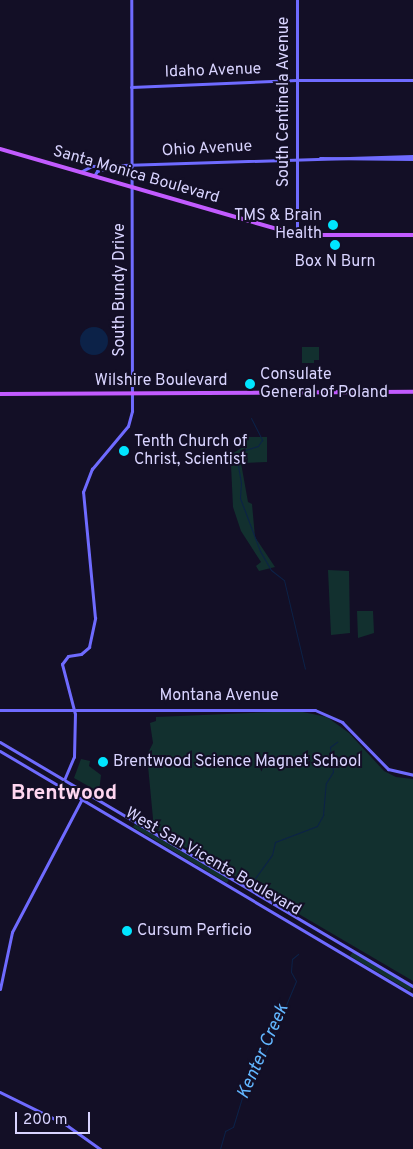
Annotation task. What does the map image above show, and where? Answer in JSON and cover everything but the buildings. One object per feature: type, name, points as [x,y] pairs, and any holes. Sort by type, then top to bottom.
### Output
[{"type":"main road","name":"Santa Monica Boulevard","points":[[0,149],[298,235],[413,235]]},
{"type":"main road","name":"Wilshire Boulevard","points":[[0,394],[413,392]]},
{"type":"street","name":"South Bundy Drive","points":[[64,780],[74,758],[74,709],[62,664],[68,656],[81,654],[89,647],[96,618],[83,492],[97,460],[130,422],[133,393],[131,0]]},
{"type":"street","name":"South Centinela Avenue","points":[[297,0],[298,235]]},
{"type":"street","name":"Idaho Avenue","points":[[131,88],[297,80],[413,80]]},
{"type":"street","name":"Ohio Avenue","points":[[80,172],[89,166],[297,158],[413,158]]},
{"type":"street","name":"Ohio Avenue","points":[[94,176],[97,171],[119,166]]},
{"type":"street","name":"Montana Avenue","points":[[0,710],[315,710],[328,713],[349,727],[388,769],[413,775]]},
{"type":"street","name":"West San Vicente Boulevard","points":[[0,742],[413,986]]},
{"type":"street","name":"West San Vicente Boulevard","points":[[0,751],[413,995]]},
{"type":"street","points":[[53,782],[64,780],[66,789]]},
{"type":"street","points":[[0,989],[14,928],[85,793]]},
{"type":"street","points":[[0,1092],[64,1124],[100,1149]]},
{"type":"green space","points":[[302,347],[319,347],[319,360],[314,360],[314,363],[302,363]]},
{"type":"green space","points":[[245,437],[267,437],[267,462],[241,463],[248,502],[252,504],[255,537],[275,567],[259,571],[256,566],[261,562],[241,531],[233,507],[231,465],[222,465],[222,460],[243,447]]},
{"type":"green space","points":[[328,570],[349,571],[350,633],[331,635]]},
{"type":"green space","points":[[357,611],[373,611],[374,633],[358,638]]},
{"type":"green space","points":[[298,711],[327,717],[349,733],[384,771],[396,777],[413,779],[413,981],[154,829],[147,755],[153,743],[150,723],[156,721],[156,717]]},
{"type":"green space","points":[[81,759],[90,761],[89,766],[101,775],[99,792],[74,778]]},
{"type":"green space","points":[[135,824],[229,879],[227,883],[133,827]]},
{"type":"green space","points":[[353,952],[412,987],[410,991],[350,956]]},
{"type":"water","points":[[94,327],[104,331],[108,341],[104,351],[94,355],[84,351],[80,341],[84,331]]},
{"type":"waterway","name":"Kenter Creek","points":[[251,418],[262,440],[258,446],[242,451],[237,460],[241,483],[240,498],[260,551],[271,570],[284,580],[305,669]]},
{"type":"waterway","name":"Kenter Creek","points":[[292,905],[255,887],[253,881],[272,855],[275,842],[317,826],[323,815],[326,783],[333,772],[330,747],[337,742]]},
{"type":"waterway","name":"Kenter Creek","points":[[220,1149],[225,1131],[233,1127],[244,1091],[270,1043],[296,981],[291,972],[292,959],[298,954]]},
{"type":"place","name":"TMS & Brain Health","points":[[333,225]]},
{"type":"place","name":"Box N Burn","points":[[335,245]]},
{"type":"place","name":"Consulate General of Poland","points":[[250,384]]},
{"type":"place","name":"Tenth Church of Christ, Scientist","points":[[124,451]]},
{"type":"place","name":"Brentwood Science Magnet School","points":[[103,762]]},
{"type":"place","name":"Cursum Perficio","points":[[127,931]]},
{"type":"district","name":"Brentwood","points":[[64,794]]}]
